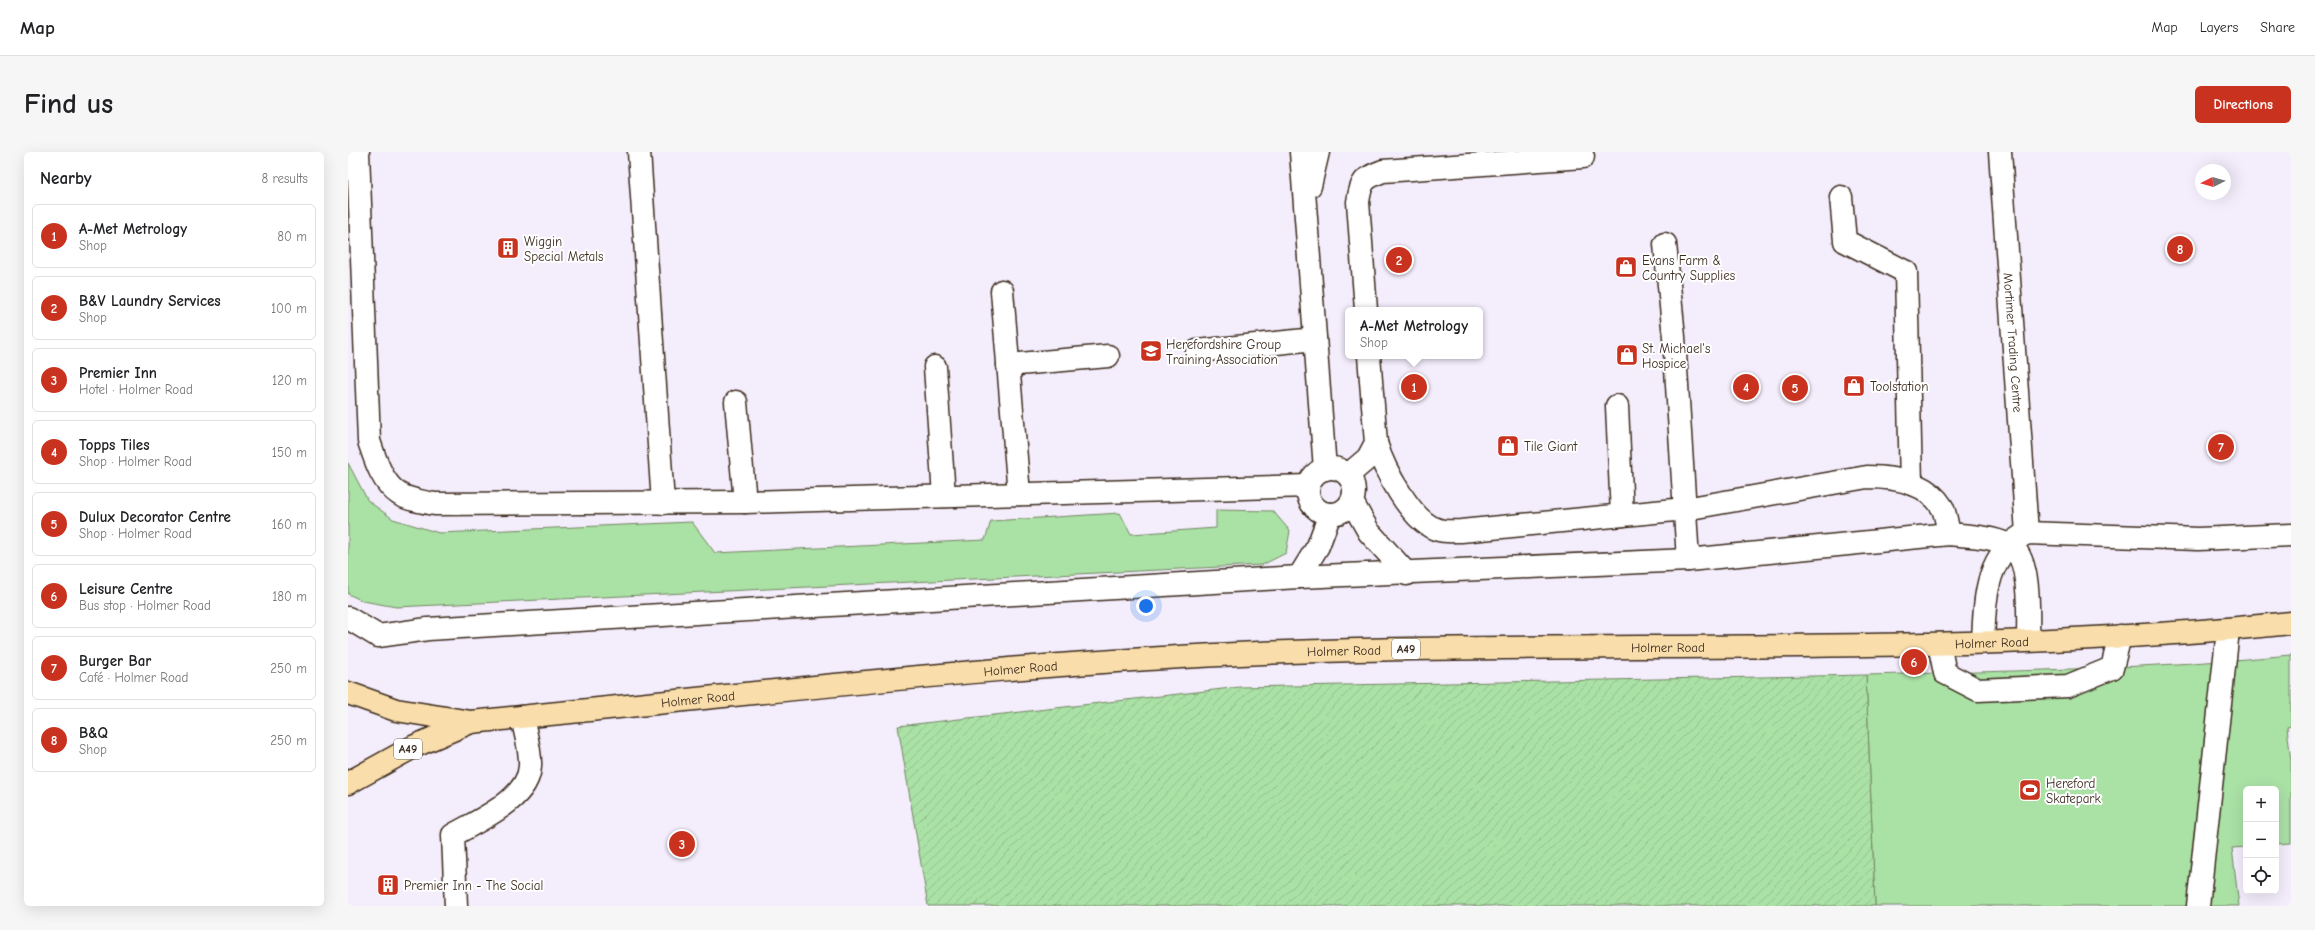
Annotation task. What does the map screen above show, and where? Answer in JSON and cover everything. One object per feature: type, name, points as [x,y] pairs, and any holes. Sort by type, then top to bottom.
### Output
[{"type":"highway","name":"Holmer Road","points":[[348,693],[396,710],[471,722],[1118,660],[1359,650],[1939,644],[2228,630],[2291,623]]},
{"type":"highway","name":"Holmer Road","points":[[348,783],[415,746],[471,722]]},
{"type":"street","points":[[358,152],[369,441],[375,458],[386,480],[399,494],[435,504],[663,503],[1309,486]]},
{"type":"street","points":[[639,152],[663,503]]},
{"type":"street","points":[[1301,152],[1325,469]]},
{"type":"street","points":[[1310,264],[1308,194],[1318,152]]},
{"type":"street","name":"Mortimer Trading Centre","points":[[2000,152],[2018,539]]},
{"type":"street","points":[[1366,307],[1358,202],[1360,185],[1369,176],[1383,171],[1584,157]]},
{"type":"street","points":[[1841,197],[1845,241],[1906,272],[1911,484]]},
{"type":"street","points":[[1666,244],[1688,560]]},
{"type":"street","points":[[1002,291],[1019,494]]},
{"type":"street","points":[[1197,351],[1315,339]]},
{"type":"street","points":[[1008,365],[1108,356]]},
{"type":"street","points":[[1369,359],[1376,443],[1382,463],[1399,492],[1425,523],[1439,530],[1460,531],[1685,509],[1867,476],[1891,477],[1911,484],[1932,495],[1942,508],[1949,534]]},
{"type":"street","points":[[934,367],[944,496]]},
{"type":"street","points":[[736,402],[745,502]]},
{"type":"street","points":[[1617,406],[1622,516]]},
{"type":"street","points":[[1348,475],[1368,458],[1376,443]]},
{"type":"street","points":[[1325,469],[1339,469],[1348,475],[1354,488],[1352,502],[1343,511],[1330,514],[1322,512],[1312,505],[1309,498],[1309,486],[1312,479],[1325,469]]},
{"type":"street","points":[[1352,502],[1369,532],[1407,574]]},
{"type":"street","points":[[1299,577],[1318,546],[1330,514]]},
{"type":"street","points":[[348,618],[378,636],[428,629],[1299,577],[1407,574],[1688,560],[1949,534],[2018,539],[2198,539],[2291,535]]},
{"type":"street","points":[[2018,539],[2027,584],[2028,640]]},
{"type":"street","points":[[1983,642],[1989,578],[1995,563],[2018,539]]},
{"type":"street","points":[[2198,906],[2228,630]]},
{"type":"street","points":[[1939,644],[1945,672],[1978,690],[2068,686],[2112,668],[2120,636]]},
{"type":"street","points":[[456,906],[453,835],[505,805],[526,784],[530,766],[522,717]]},
{"type":"green space","points":[[348,463],[368,501],[393,519],[439,533],[692,522],[715,553],[985,540],[991,521],[1120,513],[1131,534],[1216,528],[1216,510],[1273,511],[1290,531],[1286,553],[1262,565],[396,607],[363,601],[348,594]]},
{"type":"green space","name":"Hereford Skatepark","points":[[2291,655],[2291,726],[2287,727],[2291,761],[2291,843],[2279,844],[2279,786],[2243,786],[2243,847],[2232,848],[2239,906],[1875,906],[1866,675],[2026,671],[2238,660]]},
{"type":"green space","points":[[1866,675],[1875,906],[928,906],[898,726],[1240,687]]},
{"type":"place","name":"Wiggin Special Metals","points":[[508,248]]},
{"type":"place","name":"B&Q","points":[[2180,249]]},
{"type":"place","name":"B&V Laundry Services","points":[[1399,260]]},
{"type":"place","name":"Evans Farm & Country Supplies","points":[[1626,267]]},
{"type":"place","name":"Herefordshire Group Training Association","points":[[1151,351]]},
{"type":"place","name":"St. Michael's Hospice","points":[[1627,355]]},
{"type":"place","name":"Toolstation","points":[[1854,386]]},
{"type":"place","name":"A-Met Metrology","points":[[1414,387]]},
{"type":"place","name":"Topps Tiles","points":[[1746,387]]},
{"type":"place","name":"Dulux Decorator Centre","points":[[1795,388]]},
{"type":"place","name":"Tile Giant","points":[[1508,446]]},
{"type":"place","name":"Burger Bar","points":[[2221,447]]},
{"type":"place","name":"Leisure Centre","points":[[1914,662]]},
{"type":"place","name":"Hereford Skatepark","points":[[2030,790]]},
{"type":"place","name":"Premier Inn","points":[[682,844]]},
{"type":"place","name":"Premier Inn - The Social","points":[[388,885]]}]
